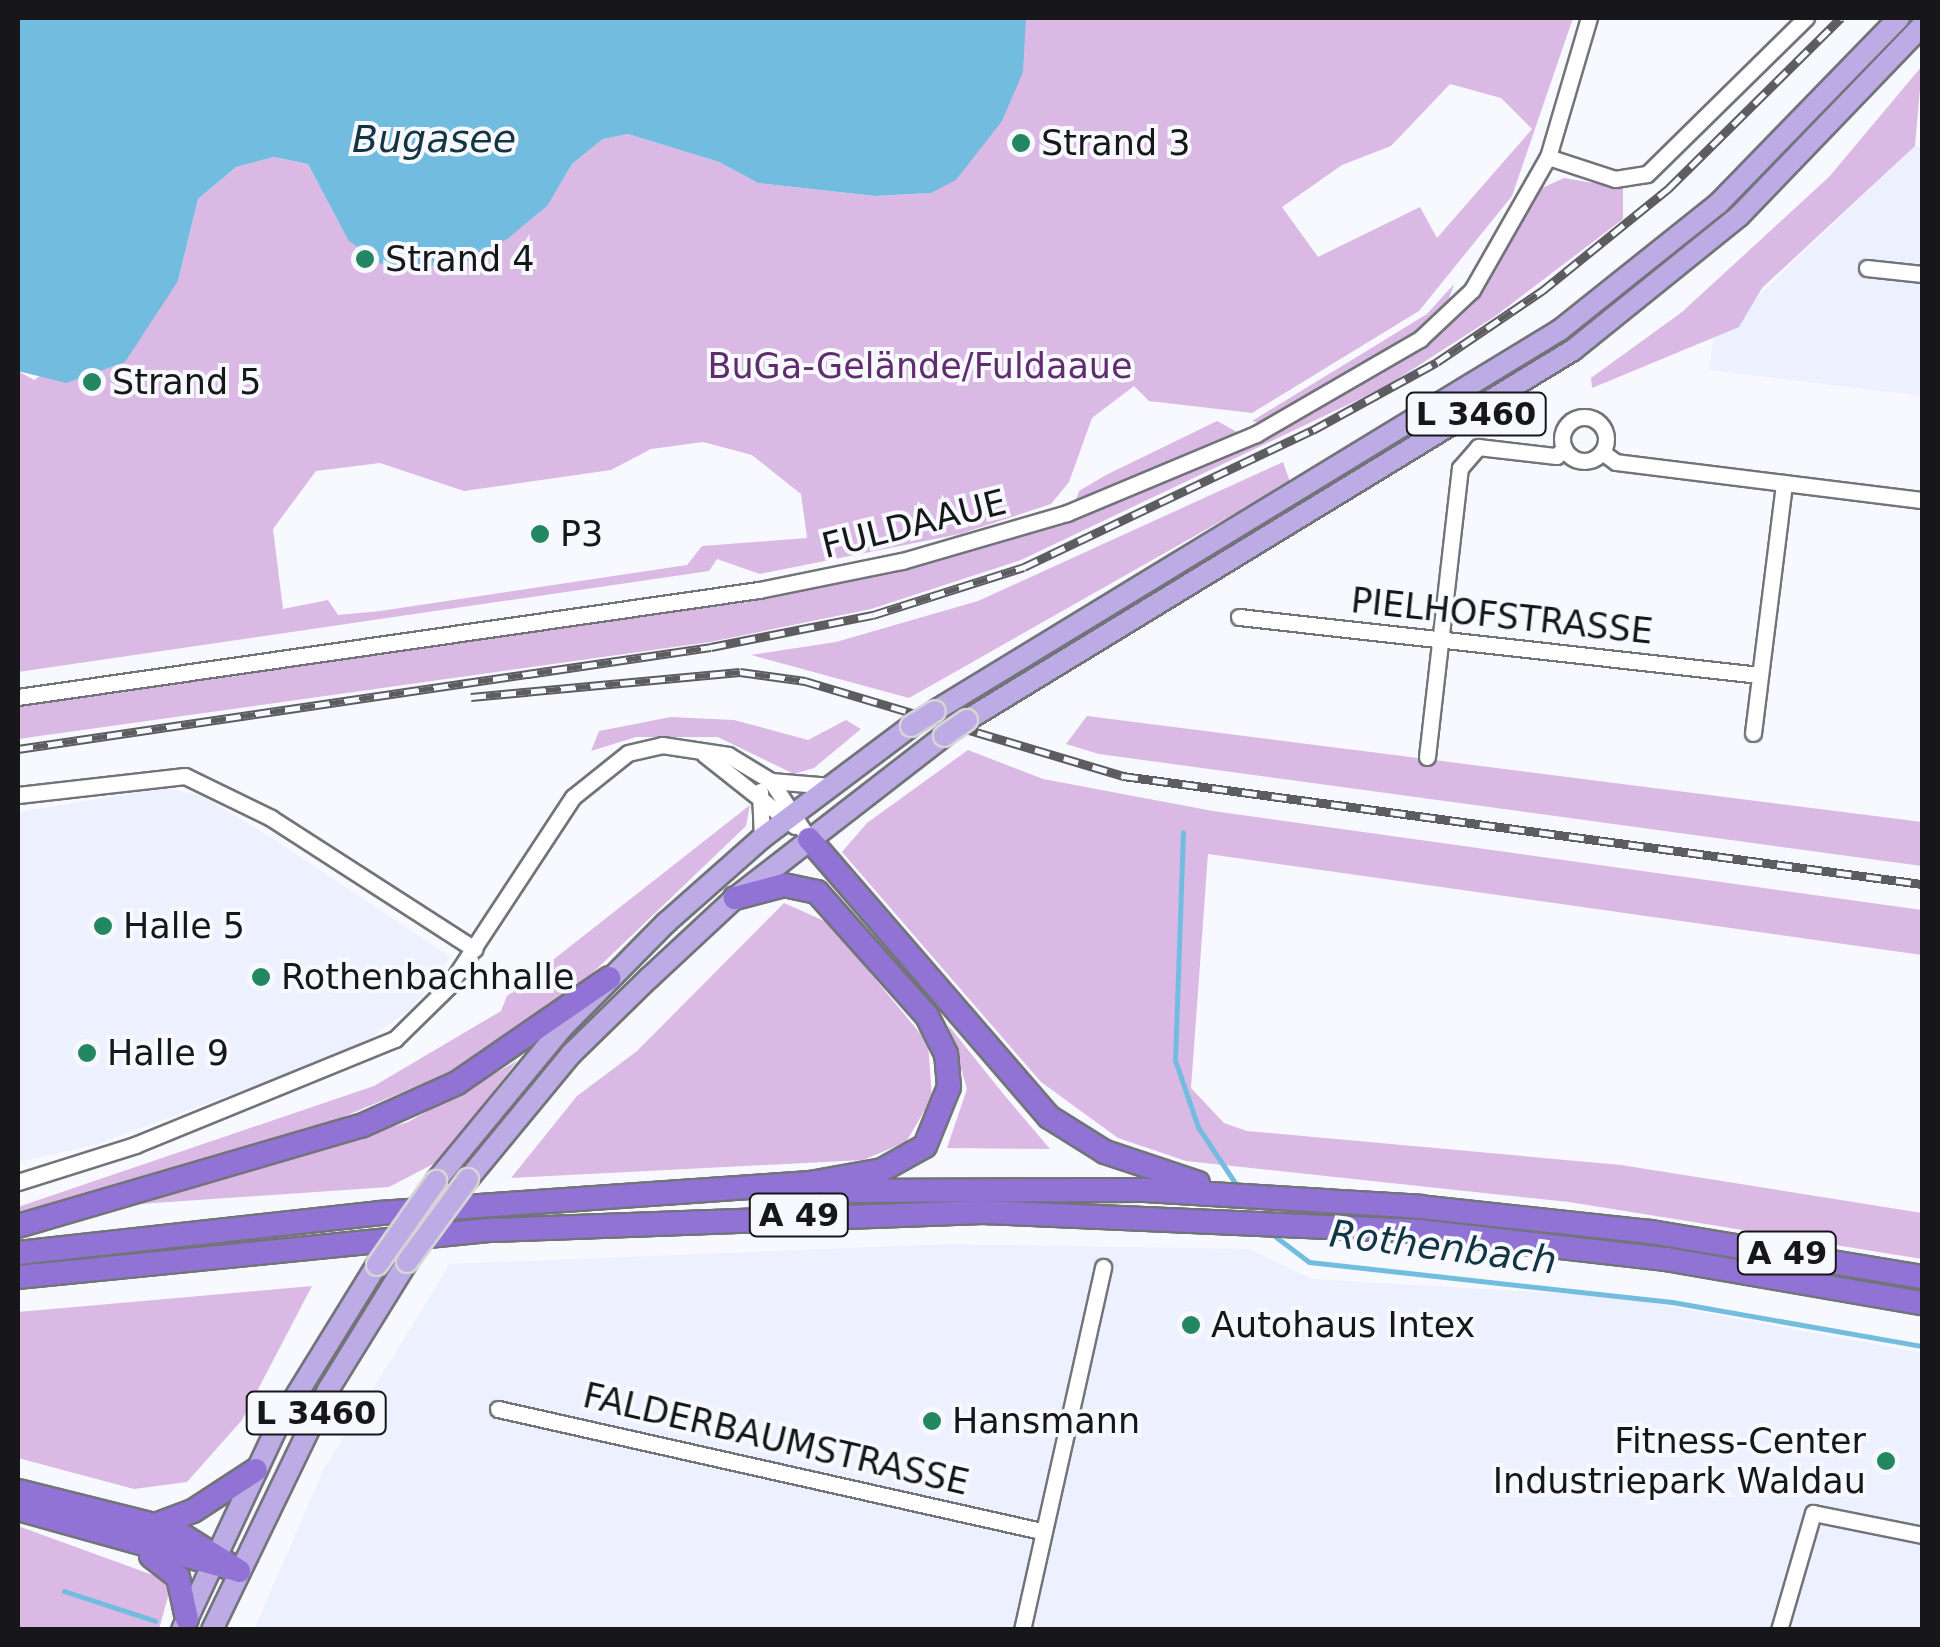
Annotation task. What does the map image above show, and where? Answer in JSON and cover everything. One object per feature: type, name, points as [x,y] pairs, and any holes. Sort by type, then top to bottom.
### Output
[{"type":"highway","points":[[809,839],[1049,1117],[1135,1164],[1245,1194]]},
{"type":"highway","points":[[710,1193],[862,1175],[901,1162],[934,1134],[949,1087],[946,1054],[927,1016],[832,903],[796,885],[735,898]]},
{"type":"highway","points":[[18,1226],[361,1126],[457,1083],[608,978]]},
{"type":"highway","name":"A 49","points":[[18,1253],[379,1213],[710,1193],[1245,1194],[1551,1219],[1922,1277]]},
{"type":"highway","name":"A 49","points":[[18,1280],[75,1270],[656,1220],[982,1212],[1256,1220],[1570,1246],[1922,1303]]},
{"type":"highway","points":[[154,1524],[193,1511],[256,1470]]},
{"type":"highway","points":[[18,1491],[154,1524],[239,1571]]},
{"type":"highway","points":[[18,1509],[132,1542],[213,1558]]},
{"type":"highway","points":[[132,1542],[176,1574],[185,1624]]},
{"type":"main road","name":"L 3460","points":[[185,1624],[256,1470],[377,1265],[436,1181],[608,978],[762,838],[934,710],[1560,330],[1718,204],[1899,18]]},
{"type":"main road","name":"L 3460","points":[[212,1630],[328,1390],[407,1262],[468,1179],[571,1054],[735,898],[967,720],[1573,350],[1739,216],[1922,26]]},
{"type":"street","name":"FULDAAUE","points":[[18,697],[759,590],[989,541],[1256,434],[1420,340],[1472,290],[1548,157],[1589,18]]},
{"type":"street","points":[[1548,157],[1615,178],[1647,174],[1806,18]]},
{"type":"street","points":[[1867,268],[1922,274]]},
{"type":"street","points":[[1428,757],[1464,459],[1478,448],[1556,456],[1564,449],[1566,425],[1583,416],[1603,426],[1602,452]]},
{"type":"street","points":[[1564,449],[1582,461],[1602,452]]},
{"type":"street","points":[[1602,452],[1616,462],[1922,500]]},
{"type":"street","points":[[1753,732],[1784,483]]},
{"type":"street","name":"PIELHOFSTRASSE","points":[[1239,617],[1758,674]]},
{"type":"street","points":[[18,1182],[355,1061],[423,1016],[592,777],[628,753],[691,747],[766,786],[809,839]]},
{"type":"street","points":[[18,795],[184,776],[270,818],[474,949]]},
{"type":"street","points":[[766,786],[831,786]]},
{"type":"street","points":[[762,838],[766,786]]},
{"type":"street","points":[[1022,1630],[1102,1267]]},
{"type":"street","name":"FALDERBAUMSTRASSE","points":[[498,1409],[1041,1531]]},
{"type":"street","points":[[1779,1630],[1813,1513],[1922,1535]]},
{"type":"shaded area","points":[[1915,146],[1922,148],[1922,396],[1710,370],[1713,339]]},
{"type":"shaded area","points":[[166,788],[202,796],[450,957],[413,1007],[356,1048],[98,1144],[18,1162],[18,812]]},
{"type":"shaded area","points":[[948,1244],[1249,1249],[1312,1279],[1618,1297],[1922,1353],[1922,1629],[254,1630],[324,1469],[450,1264]]},
{"type":"green space","name":"BuGa-Gelände/Fuldaaue","points":[[1026,18],[1573,18],[1512,196],[1419,311],[1252,413],[1149,401],[1134,386],[1092,418],[1069,482],[1051,504],[960,534],[760,574],[717,559],[709,571],[18,672],[18,371],[34,380],[178,281],[198,199],[236,167],[274,157],[308,164],[348,240],[548,205],[572,164],[603,139],[628,134],[719,162],[758,183],[875,196],[931,193]],"holes":[[[1450,84],[1501,98],[1532,129],[1437,238],[1420,207],[1318,257],[1282,207],[1342,165],[1391,146]],[[703,442],[752,455],[801,494],[807,538],[702,546],[687,565],[380,611],[338,615],[328,600],[283,609],[273,529],[316,471],[380,463],[464,491],[611,470],[651,449]]]},
{"type":"green space","points":[[1922,66],[1915,146],[1762,288],[1739,327],[1592,388],[1591,378],[1682,312],[1829,177]]},
{"type":"green space","points":[[1564,178],[1623,188],[1623,219],[1494,317],[1385,387],[1021,560],[871,609],[710,642],[18,739],[18,706],[767,599],[1068,522],[1264,438],[1423,346],[1477,296],[1542,188]]},
{"type":"green space","points":[[1454,284],[1447,305],[1416,334],[1260,423],[1252,421],[1427,314]]},
{"type":"green space","points":[[1217,421],[1239,433],[1075,502],[1079,491],[1106,475]]},
{"type":"green space","points":[[1283,462],[1290,482],[909,698],[751,655],[836,642],[978,601]]},
{"type":"green space","points":[[1087,716],[1922,822],[1922,866],[1099,754],[1066,744]]},
{"type":"green space","points":[[671,717],[734,720],[808,740],[846,720],[861,729],[814,768],[794,774],[718,737],[636,737],[591,751],[599,731]]},
{"type":"green space","points":[[968,750],[1043,779],[1213,811],[1922,910],[1922,955],[1208,854],[1191,1088],[1224,1123],[1247,1131],[1621,1165],[1922,1213],[1922,1259],[1569,1202],[1186,1161],[1118,1138],[1041,1082],[842,852],[867,823]]},
{"type":"green space","points":[[750,805],[746,826],[583,982],[458,1069],[314,1129],[18,1217],[18,1207],[374,1086],[501,1011],[507,996]]},
{"type":"green space","points":[[784,903],[829,923],[928,1043],[932,1098],[906,1142],[863,1160],[511,1178],[577,1096],[637,1051]]},
{"type":"green space","points":[[948,1025],[1050,1149],[947,1148],[967,1089]]},
{"type":"green space","points":[[517,1061],[439,1161],[389,1187],[140,1204],[408,1122]]},
{"type":"green space","points":[[312,1286],[242,1420],[187,1482],[134,1489],[18,1458],[18,1312]]},
{"type":"green space","points":[[18,1526],[172,1582],[159,1629],[18,1629]]},
{"type":"water","name":"Bugasee","points":[[18,18],[1026,18],[1023,72],[1002,121],[956,180],[931,193],[875,196],[758,183],[719,162],[628,134],[603,139],[572,164],[548,205],[507,239],[463,263],[405,269],[379,263],[348,240],[308,164],[274,157],[236,167],[198,199],[178,281],[125,362],[66,383],[18,371]]},
{"type":"waterway","name":"Rothenbach","points":[[1183,832],[1175,1060],[1198,1127],[1239,1189]]},
{"type":"waterway","name":"Rothenbach","points":[[1268,1231],[1309,1262],[1672,1302],[1922,1346]]},
{"type":"waterway","points":[[64,1591],[155,1621]]},
{"type":"railway","points":[[18,749],[711,647],[873,615],[1024,567],[1313,430],[1437,362],[1542,291],[1669,188],[1841,18]]},
{"type":"railway","points":[[471,697],[740,672],[805,681],[1123,776],[1922,884]]},
{"type":"place","name":"Strand 3","points":[[1021,143]]},
{"type":"place","name":"Strand 4","points":[[365,259]]},
{"type":"place","name":"Strand 5","points":[[92,382]]},
{"type":"place","name":"P3","points":[[540,534]]},
{"type":"place","name":"Halle 5","points":[[103,926]]},
{"type":"place","name":"Rothenbachhalle","points":[[261,977]]},
{"type":"place","name":"Halle 9","points":[[87,1053]]},
{"type":"place","name":"Autohaus Intex","points":[[1191,1325]]},
{"type":"place","name":"Hansmann","points":[[932,1421]]},
{"type":"place","name":"Fitness-Center Industriepark Waldau","points":[[1886,1461]]}]
